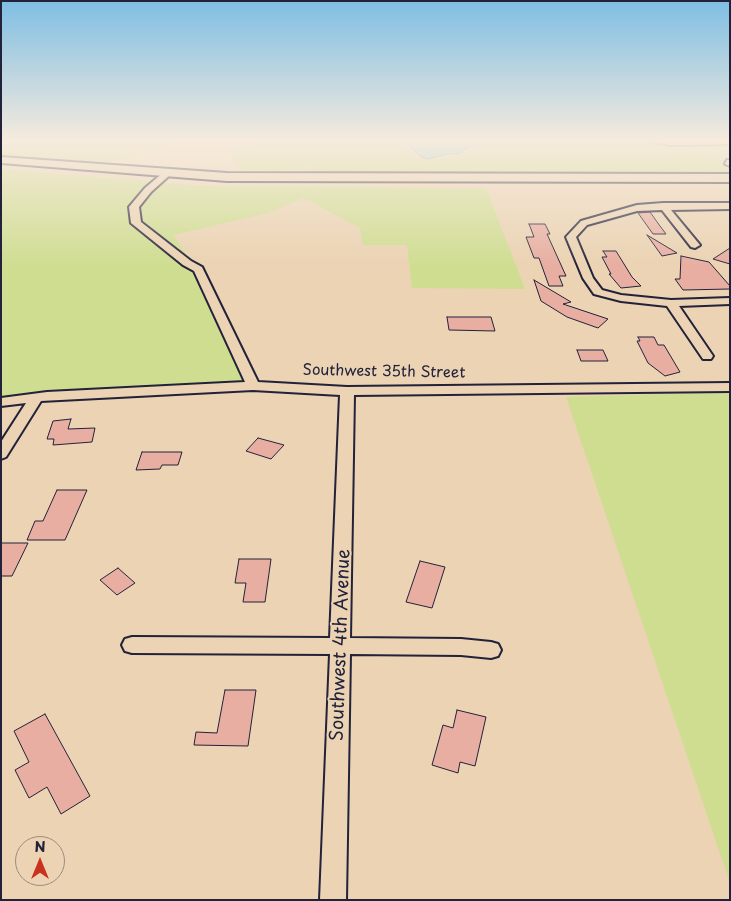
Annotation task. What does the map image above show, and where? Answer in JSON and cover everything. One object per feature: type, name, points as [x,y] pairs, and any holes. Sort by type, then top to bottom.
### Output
[{"type":"main road","points":[[260,182],[730,183]]},
{"type":"street","points":[[157,182],[134,207],[136,224],[187,263],[198,269],[253,386]]},
{"type":"street","points":[[663,206],[695,245]]},
{"type":"street","points":[[730,206],[636,208],[584,223],[570,237],[588,278],[598,292],[621,298],[671,303],[730,301]]},
{"type":"street","points":[[671,303],[707,356]]},
{"type":"street","name":"Southwest 35th Street","points":[[1,402],[37,397],[253,386],[347,391],[730,387]]},
{"type":"street","name":"Southwest 4th Avenue","points":[[333,900],[342,646],[347,391]]},
{"type":"street","points":[[1,454],[37,397]]},
{"type":"street","points":[[132,645],[342,646],[491,650]]},
{"type":"green space","points":[[1,182],[157,182],[204,186],[486,188],[525,289],[412,288],[407,245],[363,245],[360,228],[304,198],[268,213],[174,235],[265,389],[1,398]]},
{"type":"green space","points":[[730,392],[730,883],[566,397]]},
{"type":"building","points":[[650,212],[666,234],[653,234],[638,213]]},
{"type":"building","points":[[529,224],[545,224],[550,234],[547,234],[566,276],[559,276],[563,286],[549,286],[539,258],[534,258],[526,237],[534,237]]},
{"type":"building","points":[[647,235],[677,253],[662,256]]},
{"type":"building","points":[[730,248],[730,264],[713,259]]},
{"type":"building","points":[[603,251],[616,251],[632,277],[641,286],[621,288],[609,274],[611,274],[602,257],[607,257]]},
{"type":"building","points":[[681,256],[709,262],[730,286],[730,289],[683,290],[675,279],[680,279]]},
{"type":"building","points":[[534,280],[571,302],[563,304],[608,319],[598,328],[567,317],[541,301]]},
{"type":"building","points":[[447,317],[491,317],[495,331],[449,330]]},
{"type":"building","points":[[638,337],[654,337],[658,345],[664,345],[680,372],[665,376],[648,363],[637,341],[640,341]]},
{"type":"building","points":[[577,350],[603,350],[608,361],[581,361]]},
{"type":"building","points":[[71,419],[68,429],[95,428],[92,442],[53,445],[54,439],[47,439],[53,421]]},
{"type":"building","points":[[258,438],[284,445],[271,459],[246,451]]},
{"type":"building","points":[[142,452],[182,452],[178,465],[162,465],[160,469],[136,470]]},
{"type":"building","points":[[57,490],[87,490],[65,540],[27,540],[35,521],[43,521]]},
{"type":"building","points":[[1,543],[28,543],[12,576],[1,576]]},
{"type":"building","points":[[239,559],[271,559],[265,602],[243,602],[246,583],[235,583]]},
{"type":"building","points":[[420,561],[445,567],[432,608],[406,602]]},
{"type":"building","points":[[118,568],[135,583],[117,595],[100,580]]},
{"type":"building","points":[[225,690],[256,690],[248,746],[194,745],[196,732],[217,733]]},
{"type":"building","points":[[457,710],[486,717],[475,766],[460,762],[458,773],[432,765],[443,725],[453,728]]},
{"type":"building","points":[[45,714],[90,796],[61,814],[47,787],[29,798],[15,770],[29,762],[14,731]]}]
